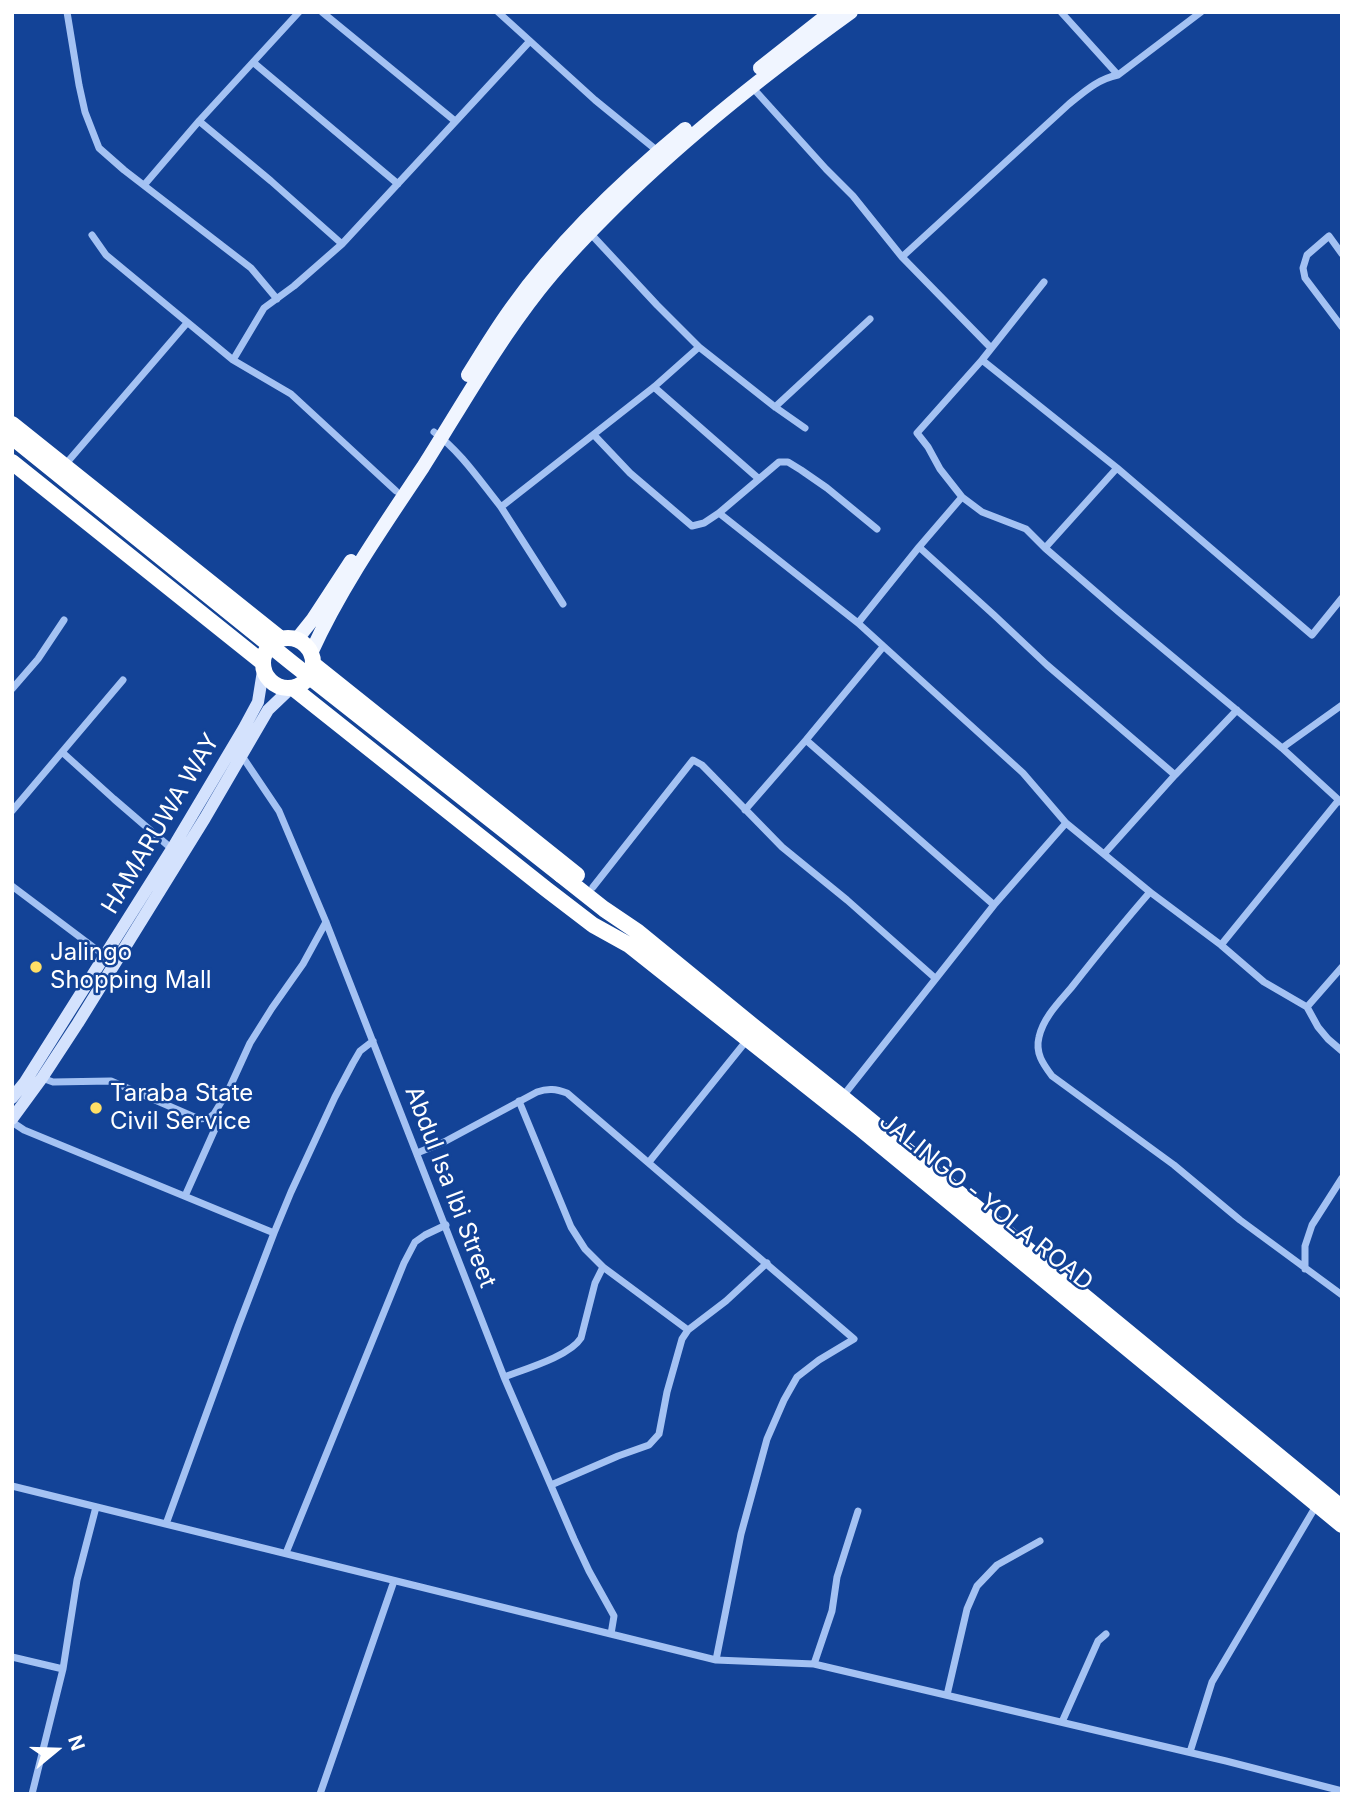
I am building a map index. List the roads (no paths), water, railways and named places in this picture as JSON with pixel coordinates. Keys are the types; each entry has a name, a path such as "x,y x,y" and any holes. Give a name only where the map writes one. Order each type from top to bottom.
{"highway":[{"path":"12,424 289,639 305,645 312,658 593,887 623,914 634,938"},
{"path":"12,437 558,879"},
{"path":"12,450 284,668 842,1097 1342,1508"},
{"path":"12,463 263,667"},
{"path":"289,639 273,642 264,654 263,667 269,681 279,687 292,689 303,684 308,679 312,658"},
{"name":"JALINGO - YOLA ROAD","path":"292,689 593,925 634,938 747,1040 872,1138 1342,1525"}],"main road":[{"path":"289,639 313,619 396,491 541,287 661,155 830,16 851,12"},
{"path":"312,658 351,579 438,435 490,340 528,286 616,190 792,55 830,16"},
{"name":"HAMARUWA WAY","path":"12,1098 172,849 253,711 263,667"},
{"path":"12,1121 42,1078 205,818 268,710 292,689"}],"street":[{"path":"67,12 85,112 99,148 251,268 277,299"},
{"path":"145,184 299,12"},
{"path":"322,12 455,121"},
{"path":"498,12 595,100 661,155"},
{"path":"1061,12 1118,75"},
{"path":"902,257 1069,104 1097,82 1118,75 1200,12"},
{"path":"233,360 264,308 342,244 530,41"},
{"path":"254,63 398,184"},
{"path":"751,87 853,196 902,257 990,348"},
{"path":"199,121 342,244"},
{"path":"590,233 699,347 805,428"},
{"path":"92,235 106,255 233,360 291,394 396,491"},
{"path":"1342,254 1329,236 1307,256 1303,268 1305,278 1342,327"},
{"path":"1044,282 982,360 917,433 962,497 982,512 1026,529 1119,612 1282,748 1340,802 1221,945"},
{"path":"775,407 870,320"},
{"path":"64,466 187,323"},
{"path":"501,507 654,387 699,347"},
{"path":"982,360 1117,468 1312,635 1342,598"},
{"path":"654,387 759,479"},
{"path":"438,435 467,464 501,507 563,604"},
{"path":"594,435 630,473 692,526 704,523 719,513 779,462 788,462 827,488 877,529"},
{"path":"1045,548 1117,468"},
{"path":"858,623 962,497"},
{"path":"719,513 858,623 1023,773 1066,823 1264,982 1307,1007 1318,1027 1342,1051"},
{"path":"919,547 1047,665 1175,775"},
{"path":"12,689 38,659 64,620"},
{"path":"745,810 883,648"},
{"path":"12,811 123,680"},
{"path":"1282,748 1342,705"},
{"path":"1104,854 1237,710"},
{"path":"806,740 993,905"},
{"path":"62,752 172,849"},
{"name":"Abdul Isa Ibi Street","path":"242,757 279,810 326,922 505,1377 589,1572 614,1616 611,1634"},
{"path":"593,887 692,760 702,765 782,847 935,978"},
{"path":"842,1097 993,905 1066,823"},
{"path":"12,886 105,956"},
{"path":"1150,892 1112,935 1047,1018 1039,1035 1041,1062 1052,1076 1342,1295"},
{"path":"42,1078 53,1082 111,1082 199,1119 209,1118 229,1089 250,1043 303,964 326,922"},
{"path":"1307,1007 1342,967"},
{"path":"649,1162 747,1040"},
{"path":"166,1524 274,1233 335,1097 360,1051 373,1041"},
{"path":"417,1153 444,1142 547,1088 567,1093 855,1339 819,1360 797,1377 783,1400 767,1439 741,1534 716,1660"},
{"path":"519,1101 571,1227 584,1249 603,1267 688,1329"},
{"path":"185,1196 215,1129 209,1118"},
{"path":"12,1121 24,1130 274,1233"},
{"path":"1305,1269 1305,1246 1312,1225 1342,1178"},
{"path":"286,1553 404,1263 415,1242 446,1226"},
{"path":"551,1485 649,1445 659,1434 667,1392 682,1339 688,1329 726,1301 767,1263"},
{"path":"505,1377 576,1346 581,1338 595,1283 603,1267"},
{"path":"12,1486 716,1660 814,1664 1190,1752 1342,1791"},
{"path":"1190,1752 1212,1682 1317,1505"},
{"path":"32,1794 63,1669 77,1580 96,1507"},
{"path":"814,1664 832,1611 837,1577 858,1511"},
{"path":"947,1695 967,1609 976,1586 997,1565 1040,1541"},
{"path":"320,1794 394,1581"},
{"path":"1062,1722 1098,1641 1106,1634"},
{"path":"12,1657 63,1669"}],"place":[{"name":"Jalingo Shopping Mall","path":"36,967"},
{"name":"Taraba State Civil Service","path":"96,1108"}]}
